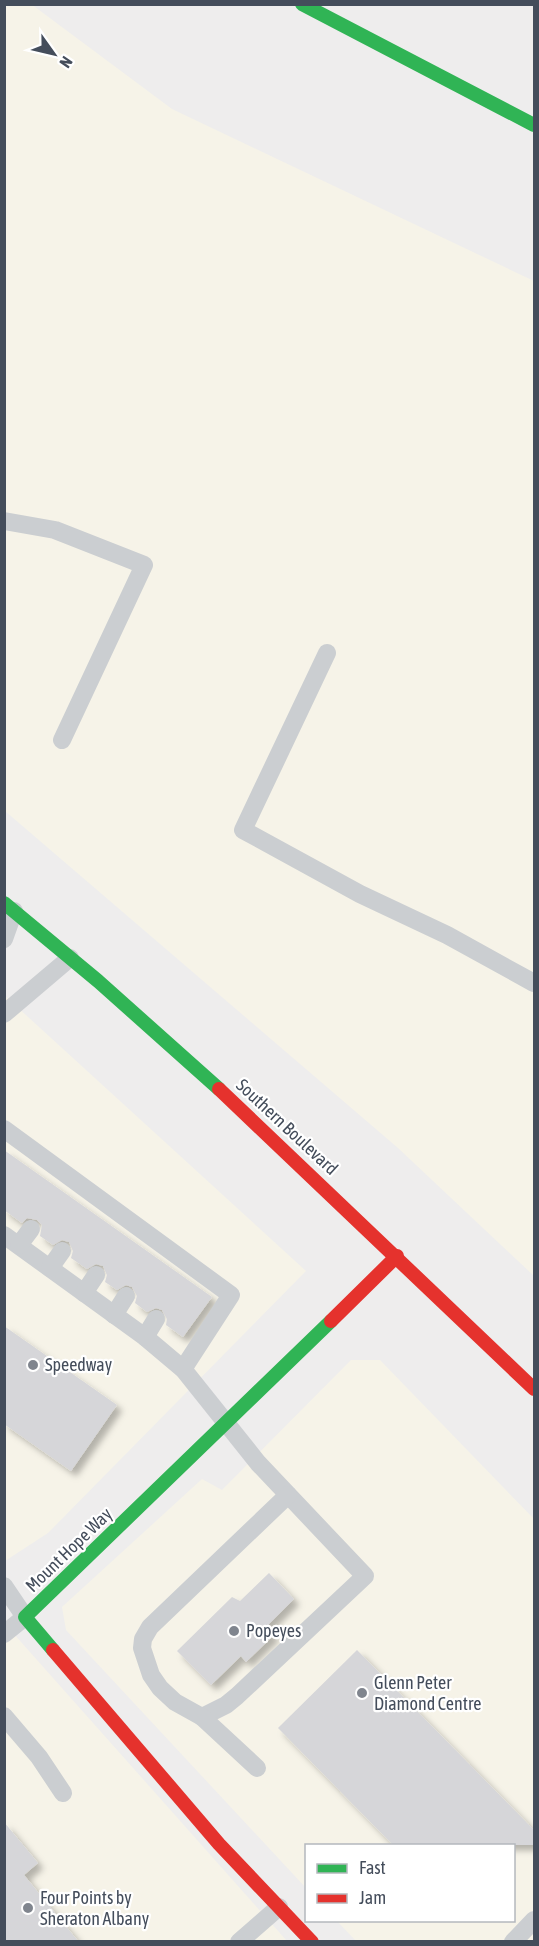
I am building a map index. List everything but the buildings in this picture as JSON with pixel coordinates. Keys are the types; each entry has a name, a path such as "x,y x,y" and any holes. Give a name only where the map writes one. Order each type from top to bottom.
{"main road":[{"path":"302,4 534,125"},
{"name":"Southern Boulevard","path":"9,907 244,1112 534,1389"},
{"name":"Mount Hope Way","path":"312,1941 196,1818 25,1617 397,1256"}],"lane":[{"path":"4,521 64,533 144,565 62,740"},
{"path":"327,653 243,830 349,888 447,936 534,983"},
{"path":"4,939 9,907"},
{"path":"4,1014 70,958"},
{"path":"5,1130 31,1159 189,1273 231,1295 183,1369"},
{"path":"31,1229 12,1240 145,1337 183,1369 226,1424 288,1495 365,1576 226,1706 202,1717"},
{"path":"50,1268 62,1251"},
{"path":"84,1293 96,1275"},
{"path":"114,1315 126,1296"},
{"path":"145,1337 156,1318"},
{"path":"257,1768 202,1717 175,1702 160,1688 145,1660 142,1639 150,1628 288,1495"},
{"path":"4,1586 25,1617 4,1634"},
{"path":"4,1716 39,1757 63,1793"},
{"path":"239,1941 279,1907"},
{"path":"513,1941 534,1920"}],"shaded area":[{"path":"31,4 172,109 534,281 534,1276 398,1148 5,811 4,5"},
{"path":"4,995 306,1271 48,1533 5,1561"},
{"path":"351,1360 380,1360 534,1519 534,1941 356,1941 338,1922 515,1922 515,1844 305,1844 305,1887 66,1630 62,1607 202,1479 222,1490"},
{"path":"5,1624 287,1941 5,1941"}],"traffic: fast":[{"path":"302,4 534,125"},
{"path":"4,903 98,981 219,1089"},
{"path":"53,1650 25,1617 331,1321"}],"traffic: jam":[{"path":"219,1089 534,1389"},
{"path":"331,1321 397,1256"},
{"path":"53,1650 219,1844 312,1942"}],"place":[{"name":"Speedway","path":"33,1365"},
{"name":"Popeyes","path":"234,1631"},
{"name":"Glenn Peter Diamond Centre","path":"362,1693"},
{"name":"Four Points by Sheraton Albany","path":"28,1908"}]}
